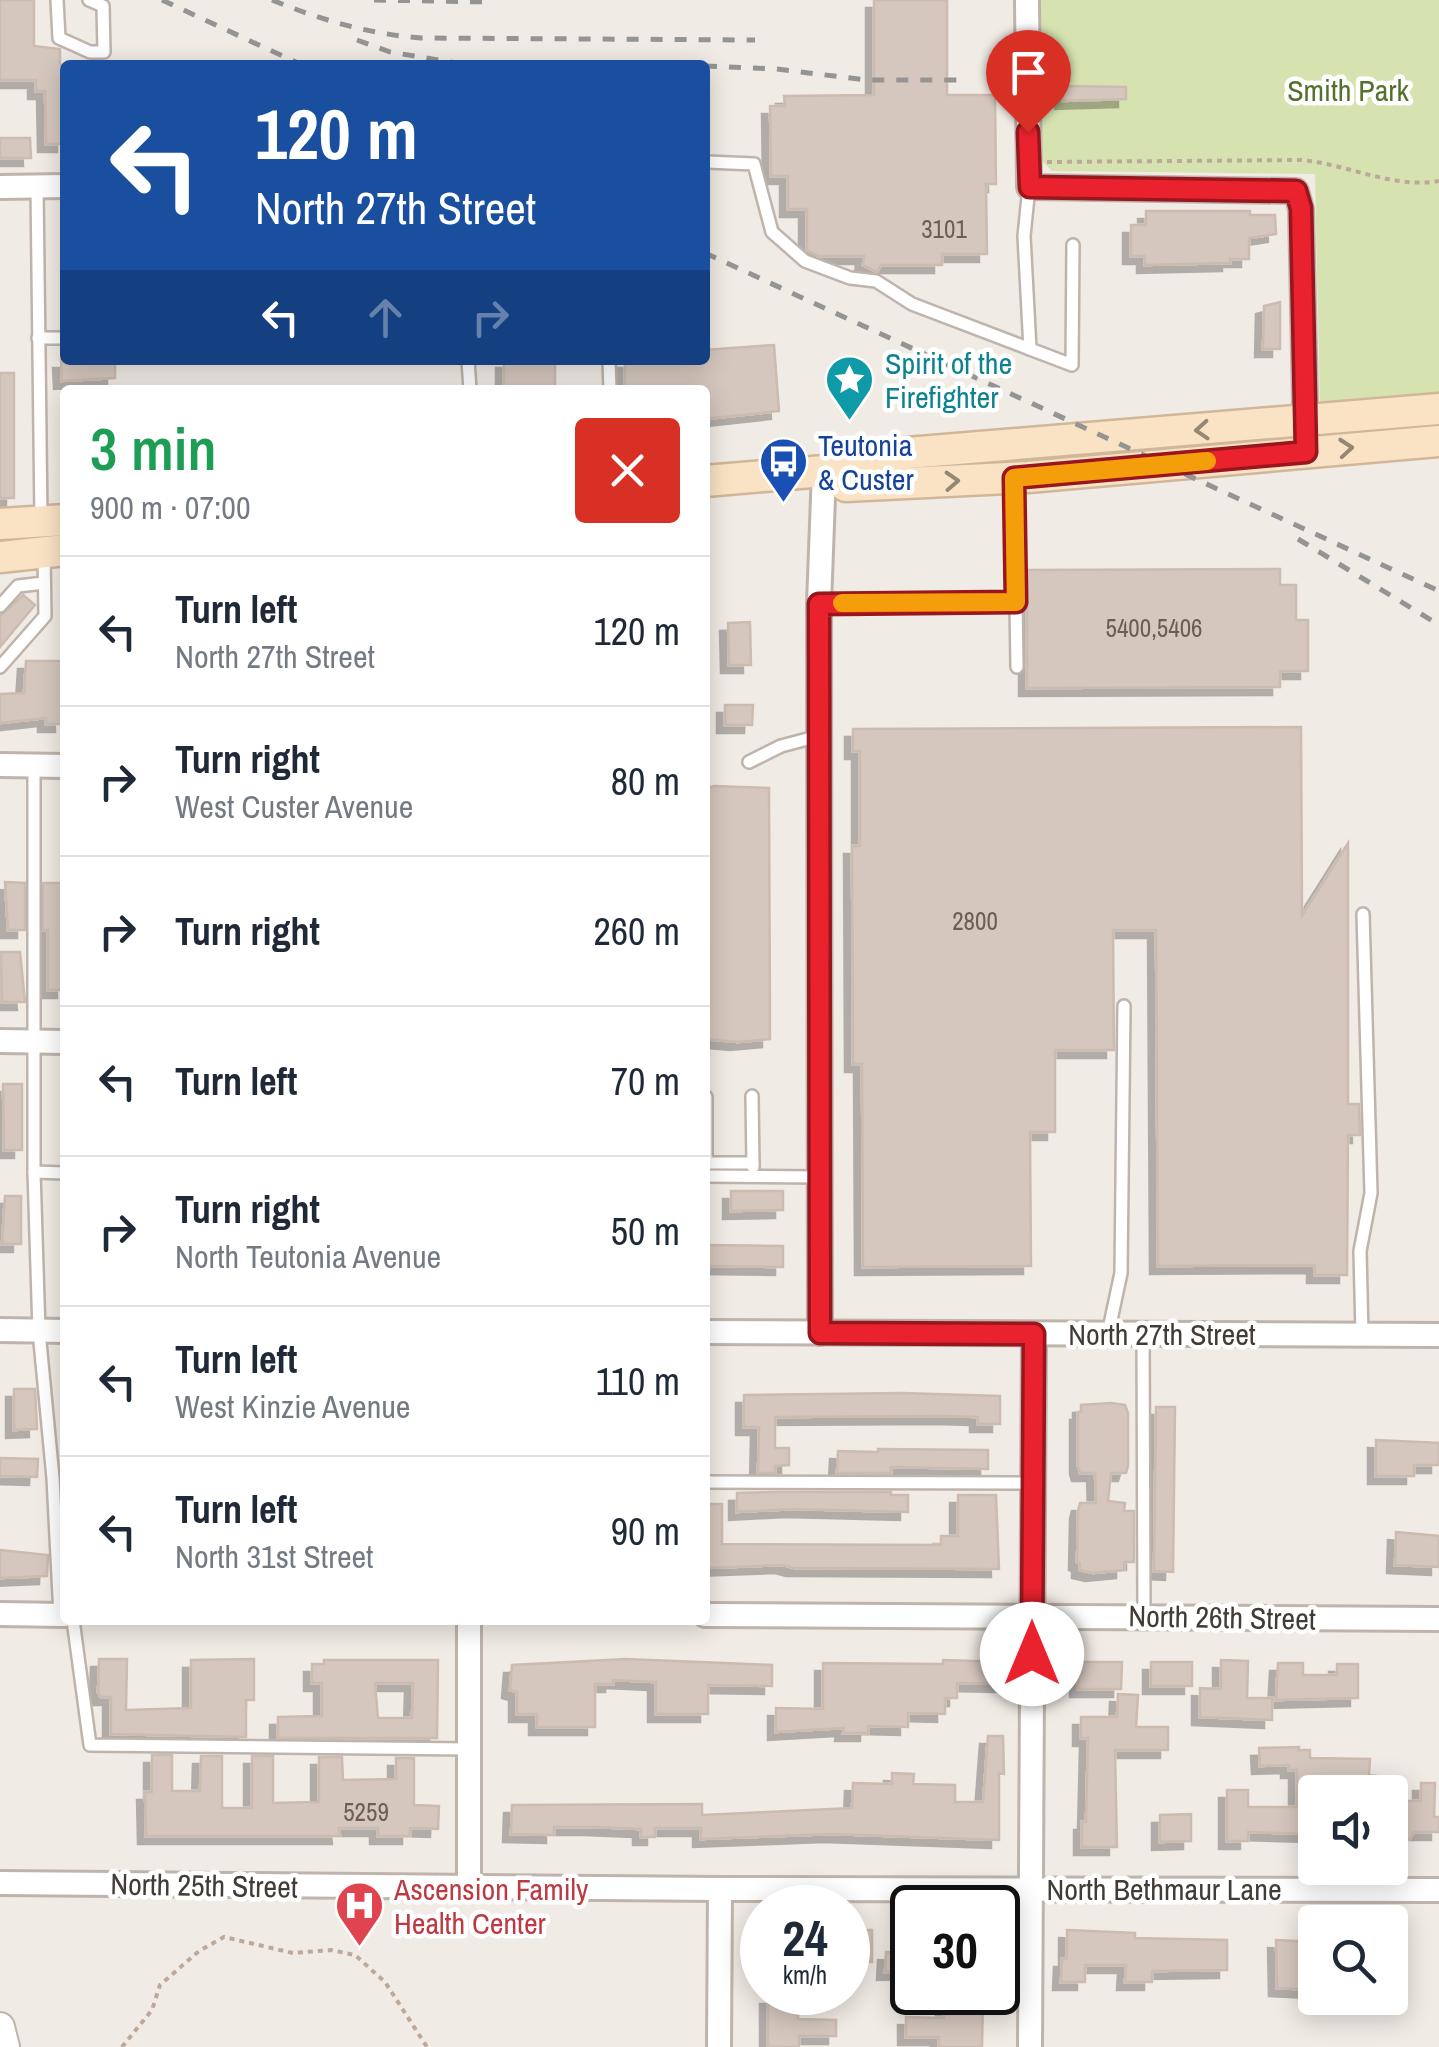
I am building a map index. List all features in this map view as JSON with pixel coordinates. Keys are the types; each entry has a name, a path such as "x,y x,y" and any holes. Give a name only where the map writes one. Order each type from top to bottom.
{"main road":[{"path":"824,471 846,486 1021,477 1305,437 1439,410"},
{"path":"710,480 824,471 847,458 1026,444 1305,437 1439,440"},
{"path":"0,524 53,521"},
{"path":"0,557 51,562"}],"street":[{"path":"1027,0 1029,176 1296,191 1301,208 1305,437"},
{"path":"0,186 60,186"},
{"path":"820,1333 819,604 824,471"},
{"path":"0,765 60,766"},
{"path":"0,1041 60,1042"},
{"path":"0,1330 60,1331"},
{"name":"North 27th Street","path":"710,1332 1439,1334"},
{"path":"1030,2047 1034,1334"},
{"path":"0,1614 60,1617"},
{"name":"North 26th Street","path":"710,1615 1439,1619"},
{"path":"468,1888 469,1625"},
{"name":"North 25th Street","path":"0,1883 468,1888"},
{"name":"North Bethmaur Lane","path":"468,1888 1439,1890"},
{"path":"719,2047 720,1889"},
{"path":"0,2027 5,2047"}],"lane":[{"path":"57,0 60,38 90,52 104,52 103,6 89,0"},
{"path":"710,162 754,164 772,232 806,261 850,278 876,281 912,304 1072,365 1073,245"},
{"path":"1029,176 1024,236 1030,349"},
{"path":"0,667 45,616 51,562 53,521 38,338 38,186"},
{"path":"38,338 60,338"},
{"path":"1017,667 1021,477 1026,444"},
{"path":"0,606 18,586 51,562"},
{"path":"819,604 1016,602"},
{"path":"749,762 781,746 819,736"},
{"path":"34,766 32,1042 39,1331 59,1478"},
{"path":"1362,914 1371,1193 1360,1251 1362,1334"},
{"path":"1108,1334 1121,1273 1124,1006"},
{"path":"752,1096 754,1177"},
{"path":"710,1163 753,1162"},
{"path":"34,1172 60,1172"},
{"path":"710,1176 820,1177"},
{"path":"1144,1334 1144,1616"},
{"path":"710,1482 1033,1484"},
{"path":"68,1625 90,1745 468,1750"}],"path":[{"path":"1029,176 1102,160 1301,160 1325,162 1400,182 1439,182"},
{"path":"122,2047 152,2010 160,1985 199,1951 224,1937 292,1952 331,1950 355,1954 385,1982 428,2047"}],"green space":[{"name":"Smith Park","path":"1039,0 1439,0 1439,394 1320,405 1315,174 1052,171 1040,159"}],"building":[{"path":"0,0 34,0 34,46 60,49 60,144 46,144 45,91 36,91 36,80 0,80"},
{"path":"874,0 947,0 947,95 995,95 996,184 986,184 987,254 942,254 942,265 881,265 877,272 863,265 864,256 819,256 807,250 807,209 788,209 788,176 771,176 770,106 785,106 784,96 874,95"},
{"path":"1063,86 1126,87 1126,99 1063,101"},
{"path":"0,138 30,138 31,158 0,158"},
{"path":"1146,211 1250,211 1250,215 1275,215 1276,234 1249,238 1249,259 1145,265 1145,256 1131,256 1131,225 1146,225"},
{"path":"1280,302 1280,349 1263,349 1264,306"},
{"path":"774,345 779,411 710,418 710,385 625,385 625,365 710,365 710,350"},
{"path":"61,365 115,365 115,378 62,381"},
{"path":"504,365 555,365 555,385 504,385"},
{"path":"0,373 14,373 14,498 0,498"},
{"path":"1280,569 1280,585 1296,585 1296,620 1308,620 1308,671 1280,671 1280,687 1027,688 1027,570"},
{"path":"23,595 35,605 0,647 0,616"},
{"path":"750,622 751,665 729,665 728,623"},
{"path":"26,661 60,661 60,724 46,724 46,718 0,723 0,694 24,693"},
{"path":"725,705 753,705 752,725 725,725"},
{"path":"1301,727 1302,916 1348,843 1348,1104 1359,1104 1360,1135 1348,1135 1347,1275 1315,1275 1315,1265 1158,1266 1156,930 1113,930 1114,1050 1055,1050 1055,1132 1030,1132 1031,1266 863,1267 862,1064 853,1064 852,846 860,846 860,751 853,751 853,729"},
{"path":"710,787 769,788 770,1039 710,1039"},
{"path":"5,882 25,883 25,930 8,930"},
{"path":"43,883 60,883 60,990 48,990 48,930 43,930"},
{"path":"1,952 20,952 25,1002 2,1002"},
{"path":"3,1084 22,1084 22,1150 4,1150"},
{"path":"731,1191 783,1191 783,1210 731,1211"},
{"path":"5,1196 21,1196 21,1244 2,1244"},
{"path":"710,1245 783,1246 783,1267 710,1266"},
{"path":"14,1389 35,1389 37,1429 14,1430"},
{"path":"744,1395 1000,1396 1000,1424 978,1424 978,1417 775,1417 775,1448 789,1448 789,1465 775,1466 775,1473 758,1473 759,1427 744,1427"},
{"path":"1081,1405 1125,1405 1128,1413 1128,1466 1126,1473 1111,1473 1108,1501 1125,1503 1124,1511 1134,1511 1134,1562 1124,1562 1124,1570 1093,1573 1080,1570 1077,1562 1080,1503 1096,1503 1095,1473 1080,1473 1078,1466 1078,1412"},
{"path":"1156,1407 1175,1407 1173,1572 1154,1571"},
{"path":"1376,1440 1439,1443 1439,1465 1414,1465 1414,1476 1376,1476"},
{"path":"988,1450 988,1469 891,1467 891,1473 837,1473 838,1451"},
{"path":"0,1458 38,1459 37,1477 0,1476"},
{"path":"891,1492 908,1495 908,1512 737,1512 737,1493"},
{"path":"958,1495 996,1495 999,1569 783,1565 710,1568 710,1504 722,1504 722,1544 941,1545 941,1536 958,1536"},
{"path":"1396,1532 1439,1536 1439,1567 1395,1565"},
{"path":"0,1550 48,1555 47,1576 0,1578"},
{"path":"99,1659 127,1659 126,1710 191,1708 191,1660 254,1659 254,1700 246,1700 246,1737 111,1734 111,1697 98,1693"},
{"path":"626,1659 772,1665 772,1686 708,1685 708,1714 656,1714 656,1682 613,1680 613,1684 595,1684 595,1727 537,1727 537,1714 517,1714 517,1692 510,1690 512,1665"},
{"path":"324,1660 438,1660 437,1738 278,1738 278,1717 322,1716 322,1683 312,1683 312,1664 324,1664","holes":["375,1683 413,1683 412,1718 378,1718"]},
{"path":"943,1660 1005,1662 1004,1684 957,1683 957,1698 945,1698 945,1714 908,1713 908,1727 868,1726 868,1733 843,1733 844,1728 776,1732 776,1708 823,1709 823,1663 943,1664"},
{"path":"1221,1660 1248,1661 1247,1698 1272,1698 1272,1720 1200,1717 1200,1688 1221,1689"},
{"path":"1078,1662 1122,1662 1121,1689 1078,1689"},
{"path":"1151,1662 1192,1662 1192,1686 1151,1686"},
{"path":"1278,1663 1303,1663 1303,1675 1337,1675 1337,1664 1358,1664 1358,1698 1276,1700"},
{"path":"1118,1694 1138,1695 1136,1727 1168,1727 1168,1750 1115,1750 1117,1847 1082,1847 1088,1738 1081,1738 1081,1717 1117,1717"},
{"path":"988,1736 1003,1736 999,1840 832,1834 701,1839 701,1828 655,1828 655,1837 641,1837 641,1829 592,1827 554,1827 554,1835 511,1834 512,1805 702,1804 702,1815 852,1808 853,1783 892,1784 892,1773 914,1774 913,1784 955,1785 955,1802 983,1802"},
{"path":"1299,1747 1298,1750 1310,1750 1310,1758 1370,1759 1369,1775 1298,1775 1298,1833 1248,1832 1248,1841 1227,1841 1227,1790 1248,1790 1248,1807 1297,1807 1297,1770 1289,1770 1289,1765 1260,1766 1259,1748"},
{"path":"152,1755 172,1755 172,1791 200,1791 201,1756 222,1756 222,1808 252,1808 252,1756 273,1756 273,1803 319,1802 319,1757 342,1757 343,1780 396,1779 396,1758 414,1758 414,1805 439,1806 438,1829 410,1828 410,1836 378,1836 378,1828 339,1828 340,1836 146,1836 145,1792 152,1792"},
{"path":"1421,1783 1435,1783 1434,1817 1439,1817 1439,1832 1414,1832 1408,1839 1408,1801 1421,1801"},
{"path":"1191,1814 1191,1841 1160,1842 1160,1815"},
{"path":"870,1930 872,1930 870,1962"},
{"path":"1067,1930 1135,1933 1135,1938 1227,1940 1227,1970 1152,1971 1152,1982 1125,1982 1126,1965 1085,1965 1085,1982 1061,1982 1062,1959 1067,1959"},
{"path":"1276,1940 1298,1941 1298,1989 1277,1988"},
{"path":"886,1952 890,1952 890,1972 885,1972"},
{"path":"768,2015 836,2020 836,2036 799,2036 799,2047 768,2047"},
{"path":"983,2015 982,2047 939,2047 939,2037 906,2037 906,2017"}],"railway":[{"path":"162,0 291,60"},
{"path":"272,0 345,25 421,38 755,40"},
{"path":"374,0 492,2"},
{"path":"357,40 390,52 439,60"},
{"path":"710,66 777,69 866,80 961,80"},
{"path":"710,255 1439,591"},
{"path":"1298,539 1439,625"}],"slow traffic":[{"path":"842,603 1016,602 1014,478 1207,461"}],"place":[{"name":"Spirit of the Firefighter","path":"850,422"},
{"name":"Teutonia & Custer","path":"783,504"},
{"name":"Ascension Family Health Center","path":"359,1948"}],"route":[{"path":"1028,132 1030,187 1296,191 1301,208 1306,452 1014,478 1016,602 819,604 820,1333 1034,1334 1032,1654"}]}
